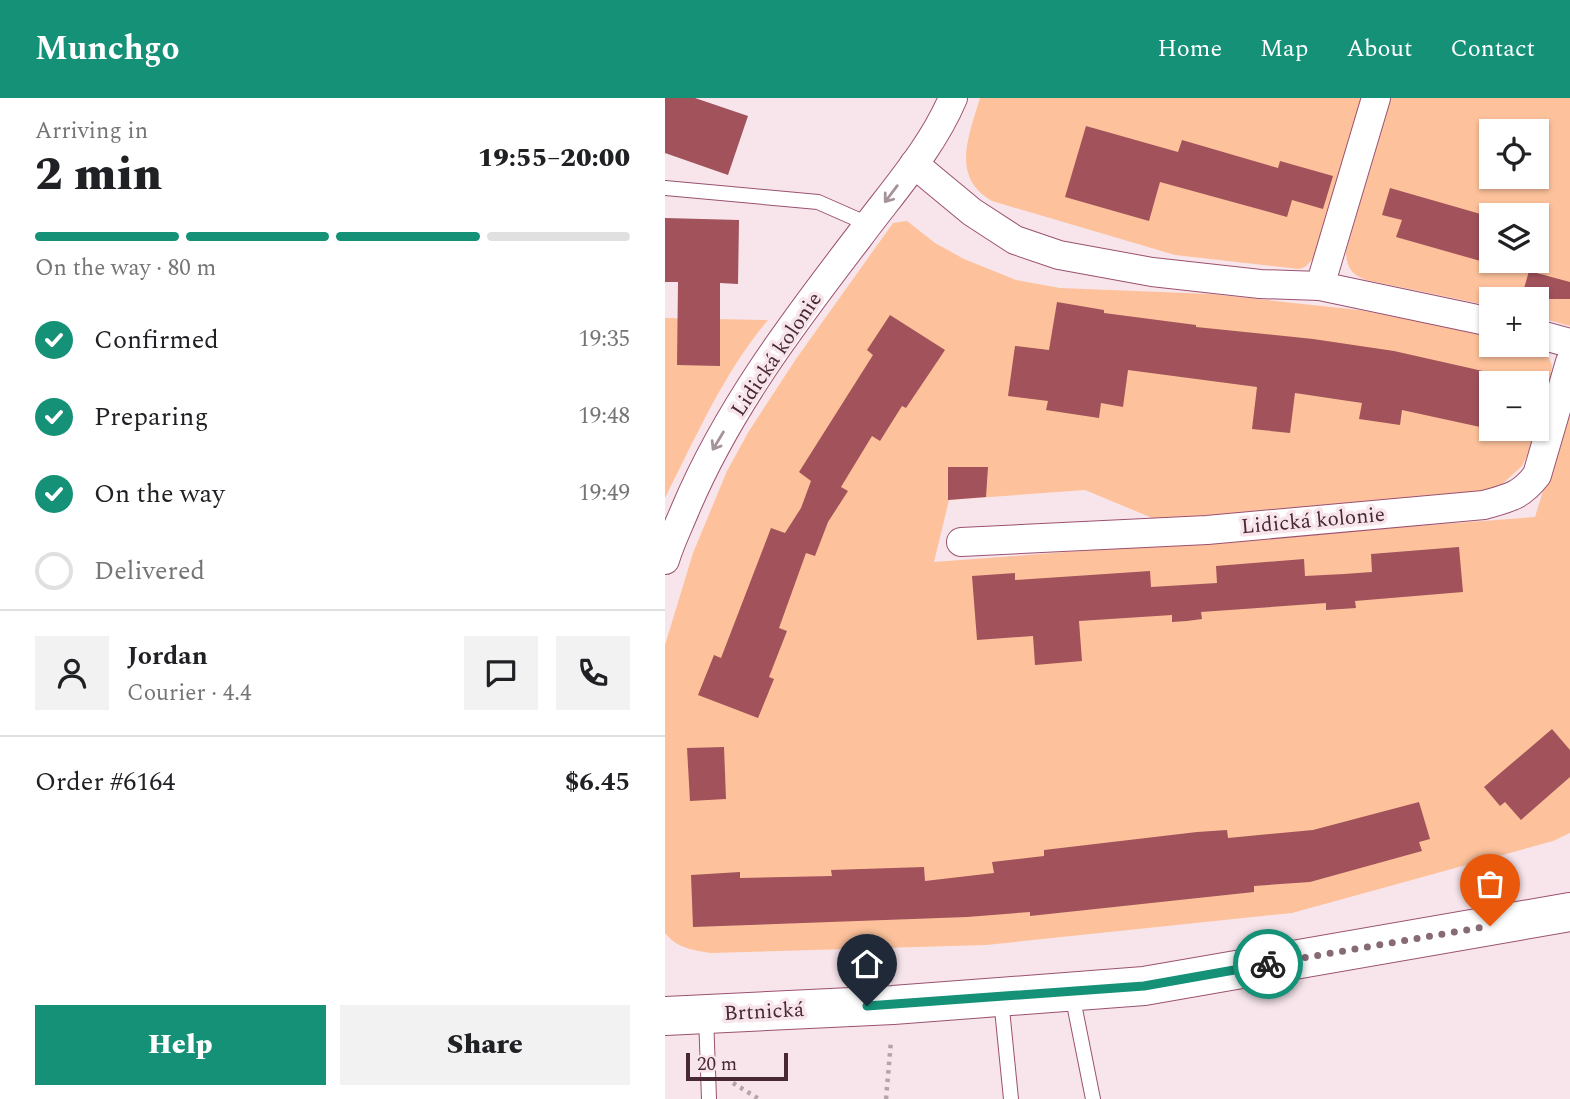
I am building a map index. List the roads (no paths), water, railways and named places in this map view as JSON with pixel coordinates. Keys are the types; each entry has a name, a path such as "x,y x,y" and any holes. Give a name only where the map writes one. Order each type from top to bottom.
{"main road":[{"name":"Brtnická","path":"665,1016 1144,986 1570,912"}],"street":[{"name":"Lidická kolonie","path":"665,560 703,466 755,378 914,164 943,122 953,98"},
{"path":"1320,286 1376,98"},
{"path":"914,164 972,212 1015,240 1059,255 1152,272 1260,284 1320,286 1479,319"},
{"path":"1549,337 1570,342"},
{"name":"Lidická kolonie","path":"961,542 1207,530 1484,505 1511,498 1526,489 1537,475 1570,362"}],"lane":[{"path":"665,188 818,202 868,224"},
{"path":"1071,991 1093,1099"},
{"path":"1000,996 1011,1099"},
{"path":"705,1014 709,1099"}]}
